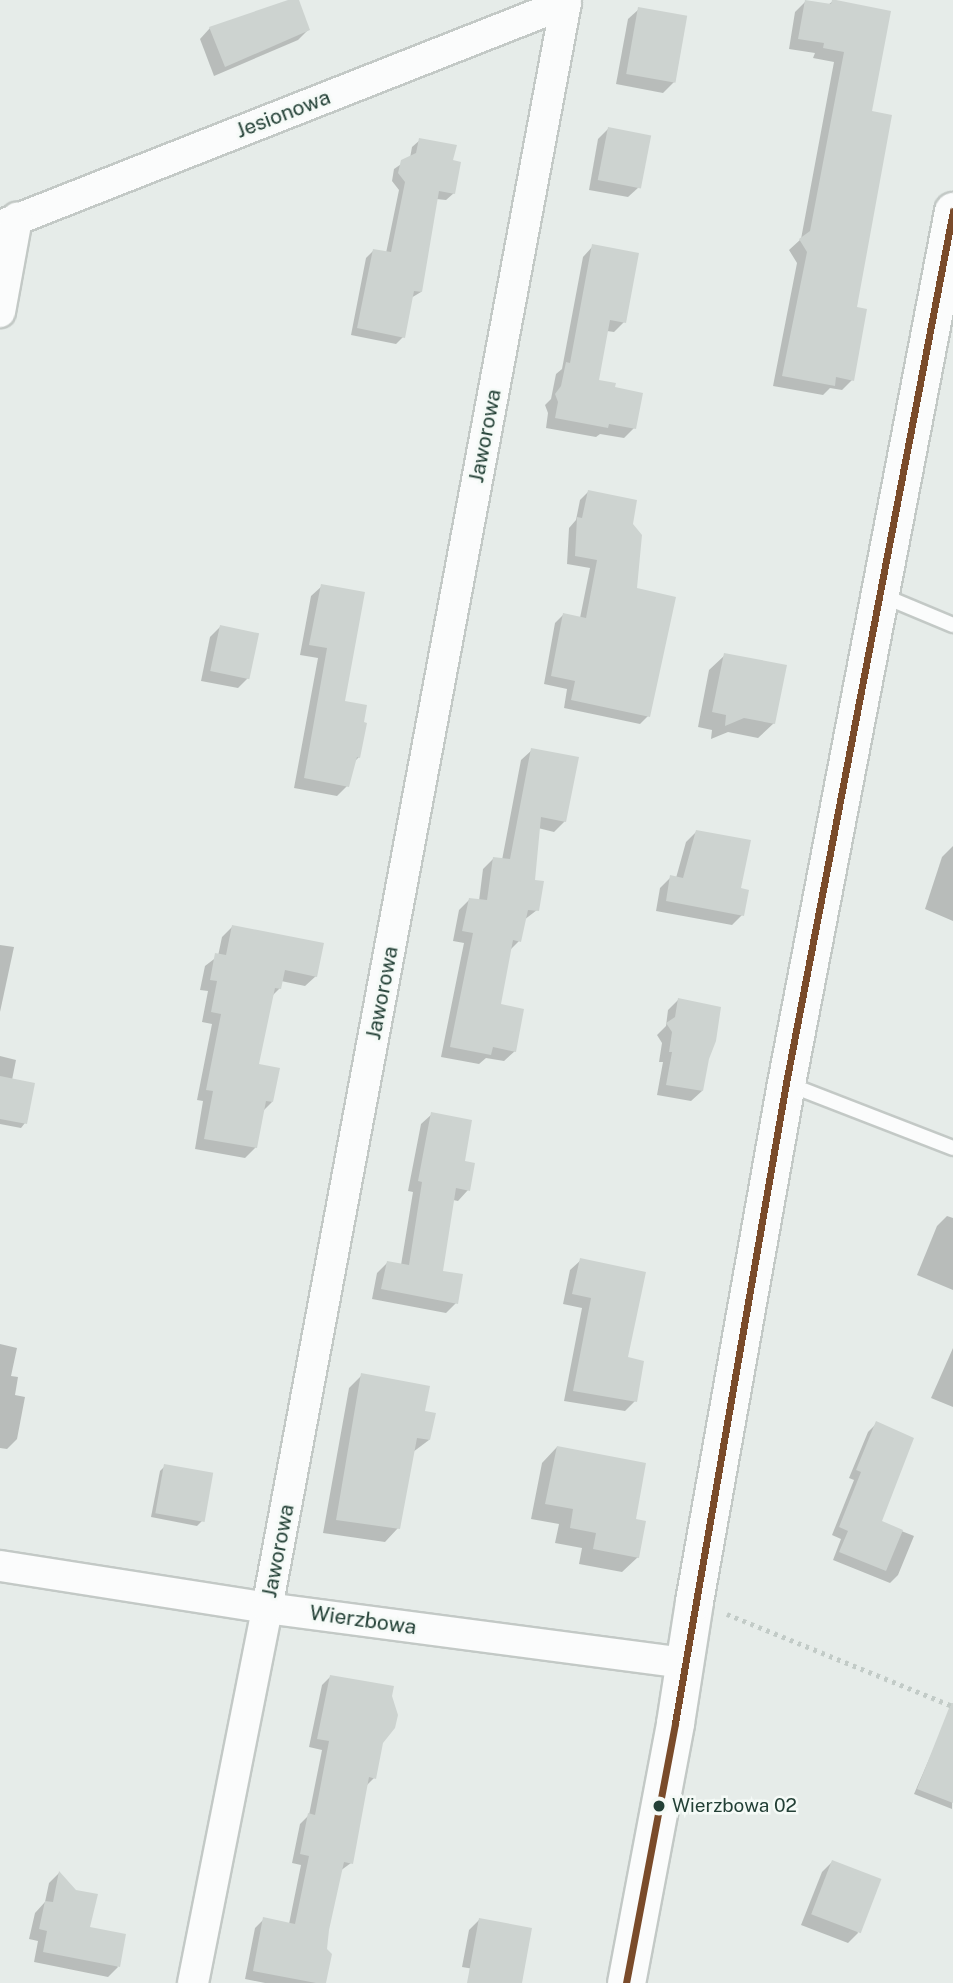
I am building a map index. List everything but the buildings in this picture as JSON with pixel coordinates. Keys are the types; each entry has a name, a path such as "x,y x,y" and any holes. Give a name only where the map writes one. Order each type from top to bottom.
{"street":[{"name":"Jesionowa","path":"8,222 566,3"},
{"name":"Jaworowa","path":"193,1983 267,1608 566,3"},
{"path":"626,1983 685,1664 786,1083 953,211"},
{"path":"0,312 8,222"},
{"name":"Wierzbowa","path":"0,1566 267,1608 685,1664"}],"lane":[{"path":"880,595 953,625"},
{"path":"786,1083 953,1148"}],"path":[{"path":"694,1601 953,1706"}],"transit line":[{"path":"626,1983 675,1723 786,1083 953,211"}],"place":[{"name":"Wierzbowa 02","path":"659,1806"}]}
